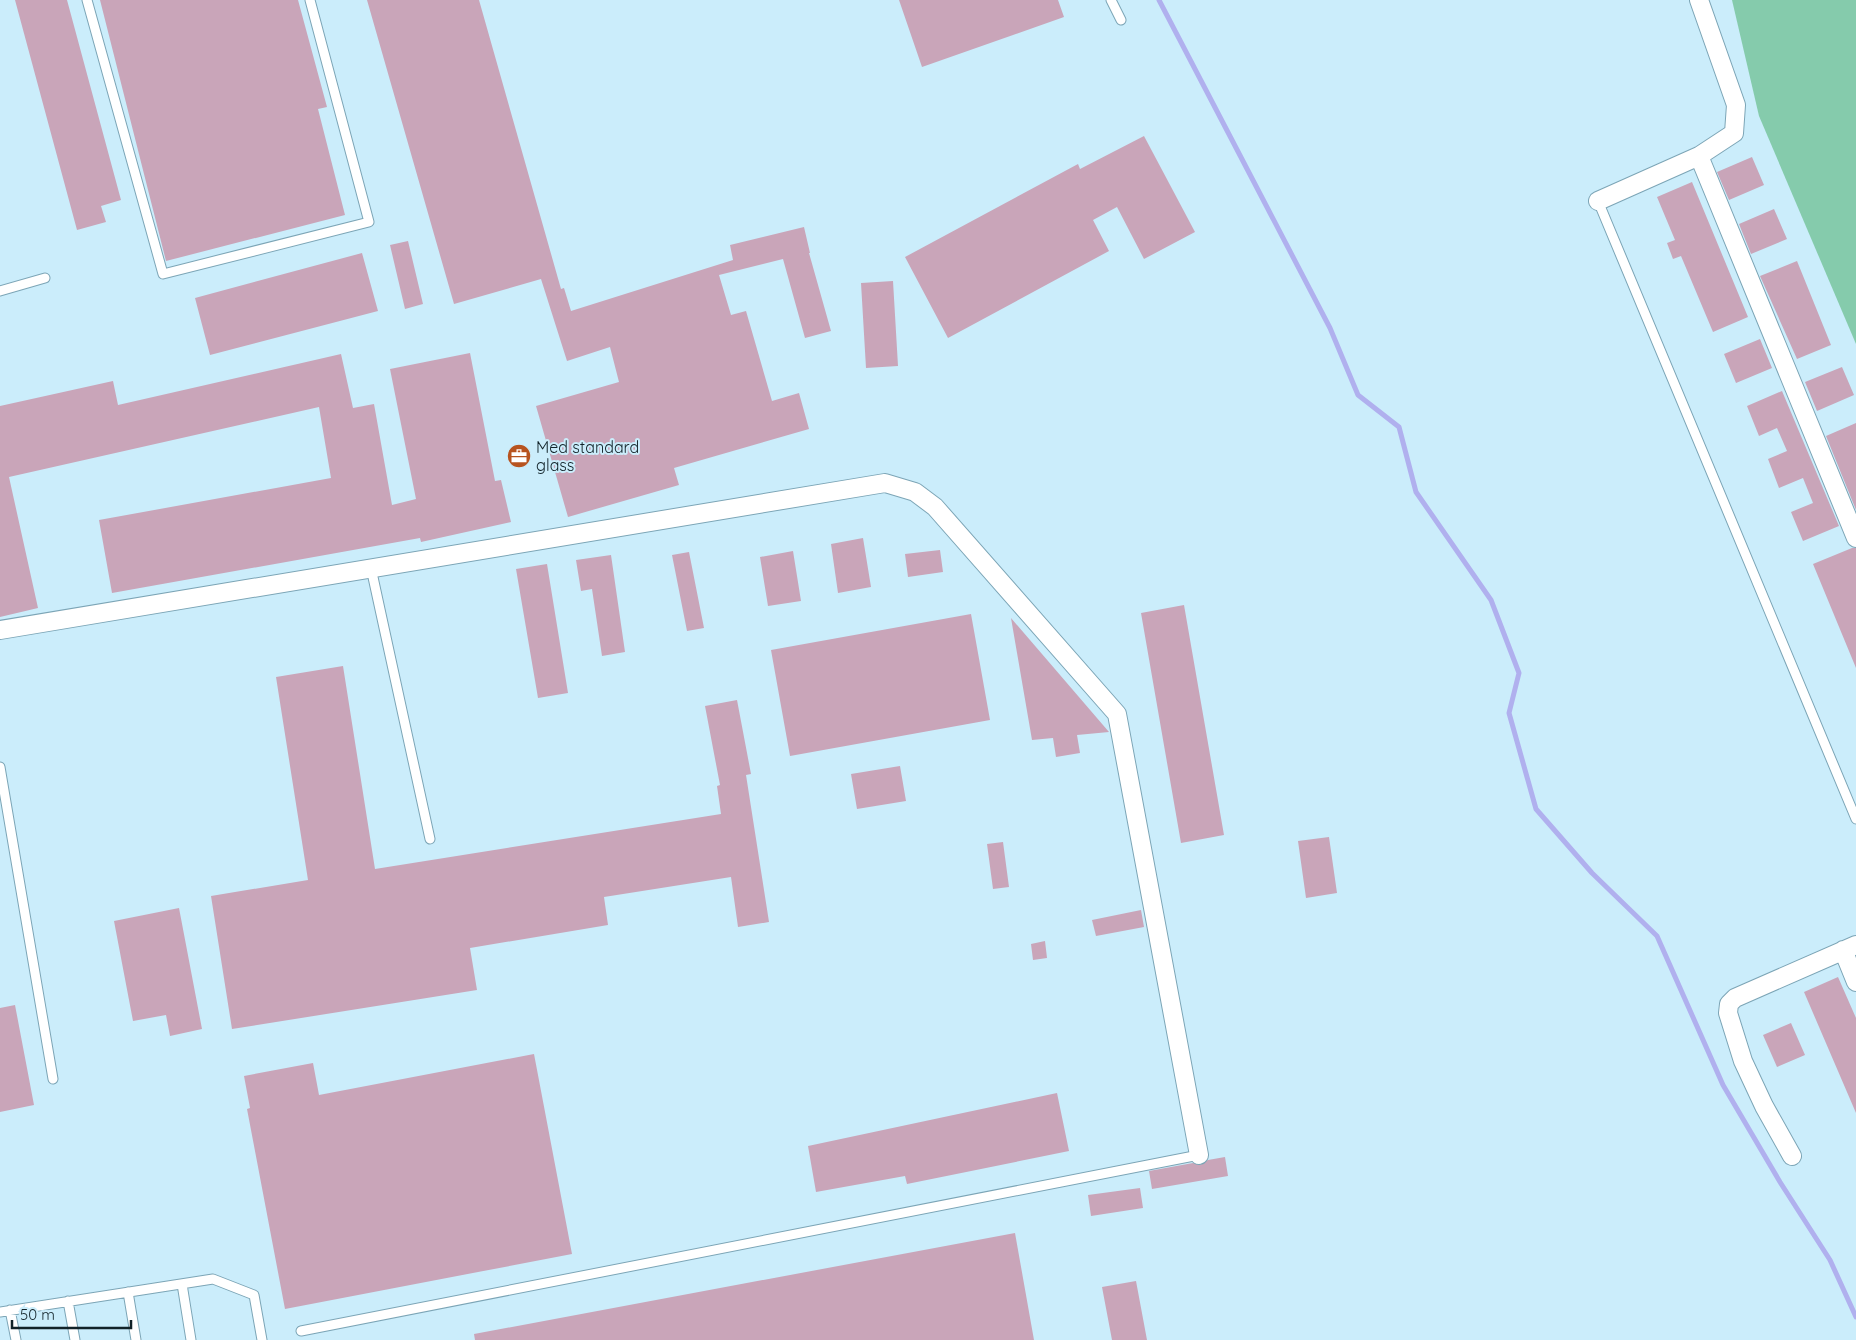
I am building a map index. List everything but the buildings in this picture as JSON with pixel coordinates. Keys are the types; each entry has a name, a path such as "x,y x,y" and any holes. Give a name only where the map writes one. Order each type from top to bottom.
{"street":[{"path":"1598,201 1699,156 1734,133 1736,105 1699,0"},
{"path":"1699,156 1856,538"},
{"path":"0,630 885,483 915,492 935,507 1116,714 1199,1155"},
{"path":"1792,1156 1764,1106 1743,1061 1728,1012 1729,1004 1734,998 1849,948 1856,982"}],"lane":[{"path":"87,0 163,274 368,222 310,0"},
{"path":"1110,0 1121,20"},
{"path":"1598,201 1856,819"},
{"path":"0,291 45,278"},
{"path":"371,568 430,839"},
{"path":"0,767 53,1079"},
{"path":"301,1331 1199,1155"},
{"path":"0,1312 213,1279 254,1295 262,1340"},
{"path":"182,1284 191,1340"},
{"path":"128,1292 136,1340"},
{"path":"68,1301 75,1340"},
{"path":"10,1310 16,1340"}],"green space":[{"path":"1732,0 1856,0 1856,344 1759,116"}],"waterway":[{"path":"1159,0 1330,328 1358,395 1399,427 1416,492 1491,600 1519,673 1509,713 1536,809 1592,873 1657,936 1723,1085 1780,1182 1830,1260 1856,1317"}],"place":[{"name":"Med standard glass","path":"519,456"}]}
